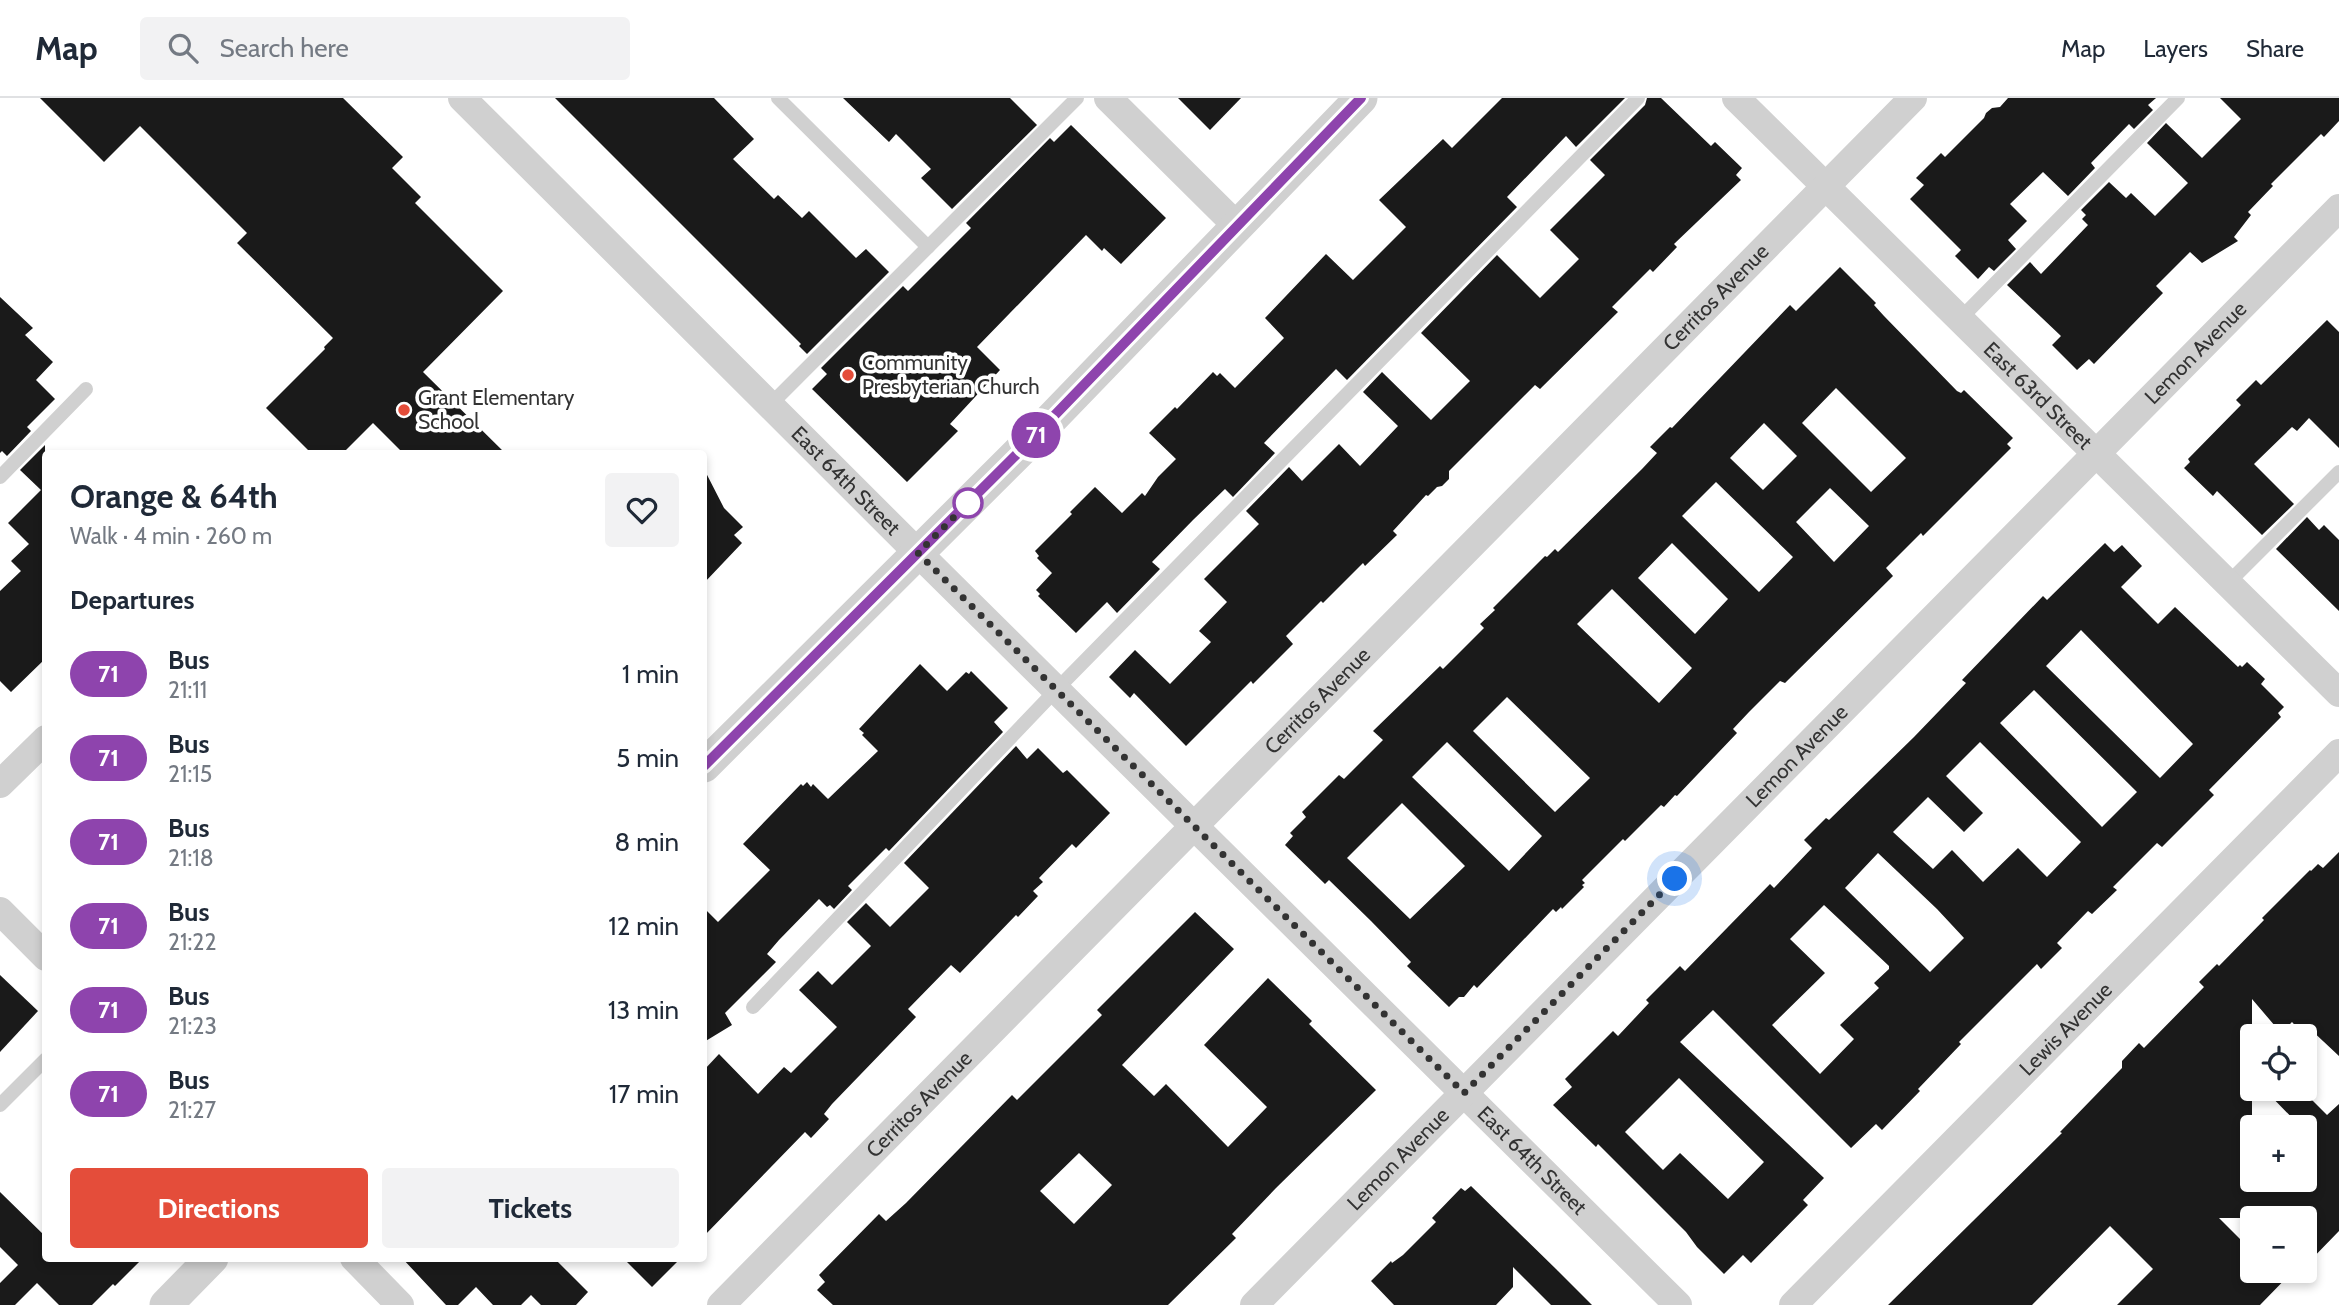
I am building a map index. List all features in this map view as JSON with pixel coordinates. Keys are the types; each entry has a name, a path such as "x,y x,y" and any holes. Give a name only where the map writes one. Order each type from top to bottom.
{"street":[{"name":"East 64th Street","path":"462,98 1678,1305"},
{"path":"1108,98 1237,226"},
{"path":"707,763 1032,438 1361,98"},
{"name":"East 63rd Street","path":"1736,98 2339,693"},
{"name":"Cerritos Avenue","path":"721,1305 1913,98"},
{"name":"Lemon Avenue","path":"1254,1305 2339,208"},
{"path":"0,784 42,743"},
{"name":"Lewis Avenue","path":"1793,1305 2339,753"},
{"path":"0,911 42,953"},
{"path":"166,1305 208,1262"},
{"path":"358,1262 400,1305"}],"lane":[{"path":"778,98 928,247"},
{"path":"770,405 1077,98"},
{"path":"753,1007 1056,689 1638,98"},
{"path":"1960,319 2178,98"},
{"path":"0,477 86,389"},
{"path":"2228,583 2339,472"},
{"path":"0,1105 42,1063"}],"building":[{"path":"40,98 343,98 403,157 392,168 421,197 415,203 503,291 423,372 502,450 400,450 373,423 346,450 308,450 266,408 333,338 237,243 247,233 140,126 104,162"},
{"path":"555,98 714,98 754,139 733,159 774,199 778,195 802,218 809,211 856,258 866,249 889,272 807,354 799,346 801,344"},
{"path":"843,98 1010,98 1037,125 952,209 921,178 931,169 896,134 889,142"},
{"path":"1178,98 1241,98 1210,130"},
{"path":"1502,98 1625,98 1576,147 1566,136 1507,197 1517,207 1347,380 1336,369 1264,443 1275,453 1233,497 1225,489 1193,520 1152,562 1160,569 1117,613 1107,602 1076,633 1038,596 1040,594 1036,590 1052,573 1037,558 1039,556 1035,551 1095,487 1122,513 1142,493 1145,496 1158,477 1176,459 1149,433 1213,372 1217,376 1220,373 1235,388 1284,338 1265,318 1326,254 1353,280 1406,227 1379,200 1443,139 1452,148"},
{"path":"1647,98 1661,98 1711,146 1715,142 1742,168 1736,175 1741,180 1674,244 1677,247 1653,272 1650,269 1612,307 1618,312 1540,389 1535,385 1449,471 1449,479 1426,495 1393,531 1397,535 1365,566 1363,563 1323,603 1321,601 1286,636 1293,644 1253,684 1251,681 1186,746 1134,693 1130,698 1109,677 1135,650 1170,684 1211,642 1199,631 1227,602 1204,579 1259,524 1246,511 1289,467 1302,481 1339,444 1360,466 1398,426 1363,392 1382,372 1431,420 1470,381 1421,333 1497,255 1540,298 1579,259 1550,230 1605,175 1590,160 1645,105"},
{"path":"2008,98 2156,98 2148,105 2153,110 2134,129 2129,124 2091,163 2095,168 2068,196 2043,172 2010,204 2027,221 2008,240 2016,249 1994,271 1989,267 1978,279 1955,256 1961,250 1910,199 1924,185 1916,178 1941,153 1945,157 1986,113 1992,108 2000,107"},
{"path":"2220,98 2339,98 2339,121 2324,137 2321,134 2271,184 2273,186 2248,212 2251,215 2234,237 2238,241 2202,263 2190,252 2156,286 2163,293 2094,364 2089,359 2077,370 2052,345 2061,336 2007,285 2030,262 2041,274 2088,225 2082,219 2086,215 2081,210 2109,182 2126,198 2131,193 2155,216 2188,183 2147,143 2166,123 2202,158 2241,119"},
{"path":"1071,125 1166,218 1121,264 1104,248 1102,251 1086,235 977,347 1000,370 950,424 958,431 907,482 812,389 827,374 821,368 903,286 908,291 971,228 966,223 1050,138 1054,142"},
{"path":"1840,267 1957,391 1961,393 1964,390 2013,438 2007,444 2011,448 1923,536 1921,533 1886,568 1893,576 1785,683 1780,681 1749,712 1733,729 1737,733 1677,796 1664,807 1661,805 1625,841 1623,839 1582,880 1584,887 1562,909 1561,907 1556,912 1553,909 1477,988 1474,985 1464,997 1459,997 1449,1007 1407,966 1411,962 1371,921 1329,880 1325,884 1285,845 1293,836 1290,833 1306,817 1302,812 1339,775 1344,779 1383,740 1373,731 1440,666 1443,669 1484,628 1480,624 1495,610 1493,608 1545,556 1555,549 1558,552 1642,469 1657,453 1650,447 1672,428 1790,305 1796,311","holes":["1836,388 1906,458 1871,492 1802,423","1764,423 1797,456 1763,490 1730,458","1716,482 1793,557 1759,592 1682,516","1830,488 1869,526 1834,562 1796,522","1672,543 1728,599 1695,634 1638,578","1612,589 1692,668 1659,703 1577,624","1507,697 1590,778 1555,812 1473,731","1447,742 1542,836 1509,871 1412,777","1402,803 1465,866 1410,919 1347,858"]},
{"path":"0,297 33,328 25,335 53,362 36,380 55,399 27,427 31,431 7,456 2,451 0,453"},
{"path":"2327,320 2339,332 2339,448 2309,418 2297,431 2292,427 2254,464 2294,504 2262,535 2217,491 2213,496 2184,468 2190,462 2188,459 2241,405 2236,400 2256,380 2261,385"},
{"path":"45,445 45,450 42,450 42,662 11,692 0,681 0,591 21,571 11,561 29,544 8,523 41,490 20,470"},
{"path":"707,475 724,508 743,527 734,535 742,543 707,580"},
{"path":"2307,517 2319,530 2324,525 2339,540 2339,611 2276,549"},
{"path":"2105,543 2114,552 2122,545 2142,566 2121,587 2158,624 2175,607 2238,667 2247,662 2265,679 2261,684 2284,707 2278,713 2281,717 2209,790 2214,795 2162,847 2157,843 2113,887 2117,890 2092,914 2088,911 2057,943 2062,948 2041,969 2037,964 1959,1042 1961,1044 1918,1089 1920,1091 1882,1130 1876,1124 1851,1148 1713,1010 1680,1042 1824,1178 1803,1200 1808,1205 1751,1263 1743,1255 1724,1274 1598,1144 1596,1147 1553,1105 1572,1087 1565,1079 1613,1031 1618,1036 1649,1003 1646,1000 1680,966 1685,971 1770,884 1774,888 1812,848 1804,840 1826,818 1829,820 1914,737 1966,683 1962,680 2043,596 2047,600","holes":["2081,630 2193,744 2160,778 2046,666","2034,690 2137,792 2102,827 2000,723","1980,742 2081,842 2047,877 2018,848 1983,882 1952,850 1933,869 1893,832 1928,797 1964,832 1983,813 1946,776","1878,853 1964,938 1930,972 1845,888","1824,905 1889,966 1889,969 1874,983 1879,988 1840,1025 1854,1039 1820,1074 1772,1025 1825,973 1790,939","1679,1078 1764,1162 1728,1199 1680,1153 1663,1170 1625,1132"]},
{"path":"920,664 947,691 966,672 969,674 971,671 1008,708 994,722 1003,732 889,851 886,848 848,886 852,890 834,909 830,905 827,907 819,899 779,940 767,954 776,962 725,1013 732,1025 707,1040 707,911 718,922 770,870 743,844 801,784 803,786 807,782 811,787 813,784 828,799 878,751 859,729"},
{"path":"1016,746 1027,759 1038,748 1063,773 1067,770 1110,813 1076,848 1072,844 1039,878 1043,882 1033,891 1038,896 1018,917 1016,915 960,973 951,965 908,1009 916,1017 832,1104 824,1114 829,1119 811,1138 805,1132 707,1233 707,1067 719,1054 758,1094 784,1067 791,1073 837,1027 799,990 818,971 832,985 871,946 847,922 866,903 890,927 929,888 904,863"},
{"path":"2339,852 2339,1056 2317,1035 2317,1024 2273,1024 2252,999 2252,1024 2240,1024 2240,1101 2252,1101 2252,1115 2240,1115 2240,1192 2317,1192 2317,1115 2289,1115 2276,1101 2313,1101 2327,1115 2339,1104 2339,1231 2317,1254 2317,1206 2240,1206 2240,1218 2219,1218 2240,1239 2240,1283 2281,1283 2260,1305 2117,1305 2153,1269 2110,1226 2032,1305 1888,1305 2062,1133 2060,1132 2122,1068 2122,1061 2139,1043 2144,1048 2204,987 2199,982 2217,964 2219,966 2264,920 2262,918 2310,870 2318,864 2323,868"},
{"path":"1195,912 1234,949 1122,1065 1154,1096 1166,1084 1228,1147 1267,1107 1204,1045 1268,978 1312,1021 1309,1024 1376,1090 1276,1188 1232,1234 1236,1238 1168,1305 833,1305 817,1290 825,1282 819,1275 879,1214 886,1221 1012,1095 1017,1100 1102,1015 1097,1010","holes":["1079,1153 1112,1185 1074,1224 1040,1191"]},
{"path":"0,975 38,1011 0,1052"},
{"path":"1471,1186 1592,1305 1551,1305 1513,1267 1513,1287 1496,1305 1394,1305 1371,1281 1391,1261 1392,1263 1403,1255 1436,1222 1432,1218 1461,1188 1465,1191"},
{"path":"0,1192 42,1233 42,1262 139,1262 92,1305 59,1305 37,1283 15,1305 0,1305 0,1283 18,1265 0,1247"},
{"path":"406,1262 558,1262 588,1292 576,1305 541,1305 531,1295 521,1305 493,1305 476,1287 458,1305 446,1305"},
{"path":"627,1262 677,1262 652,1287"}],"bus line":[{"name":"71","path":"707,763 1023,448 1361,98"}],"place":[{"name":"Community Presbyterian Church","path":"848,375"},
{"name":"Grant Elementary School","path":"404,410"}],"route":[{"path":"968,503 974,497 918,553 1464,1093 1675,879"}]}
